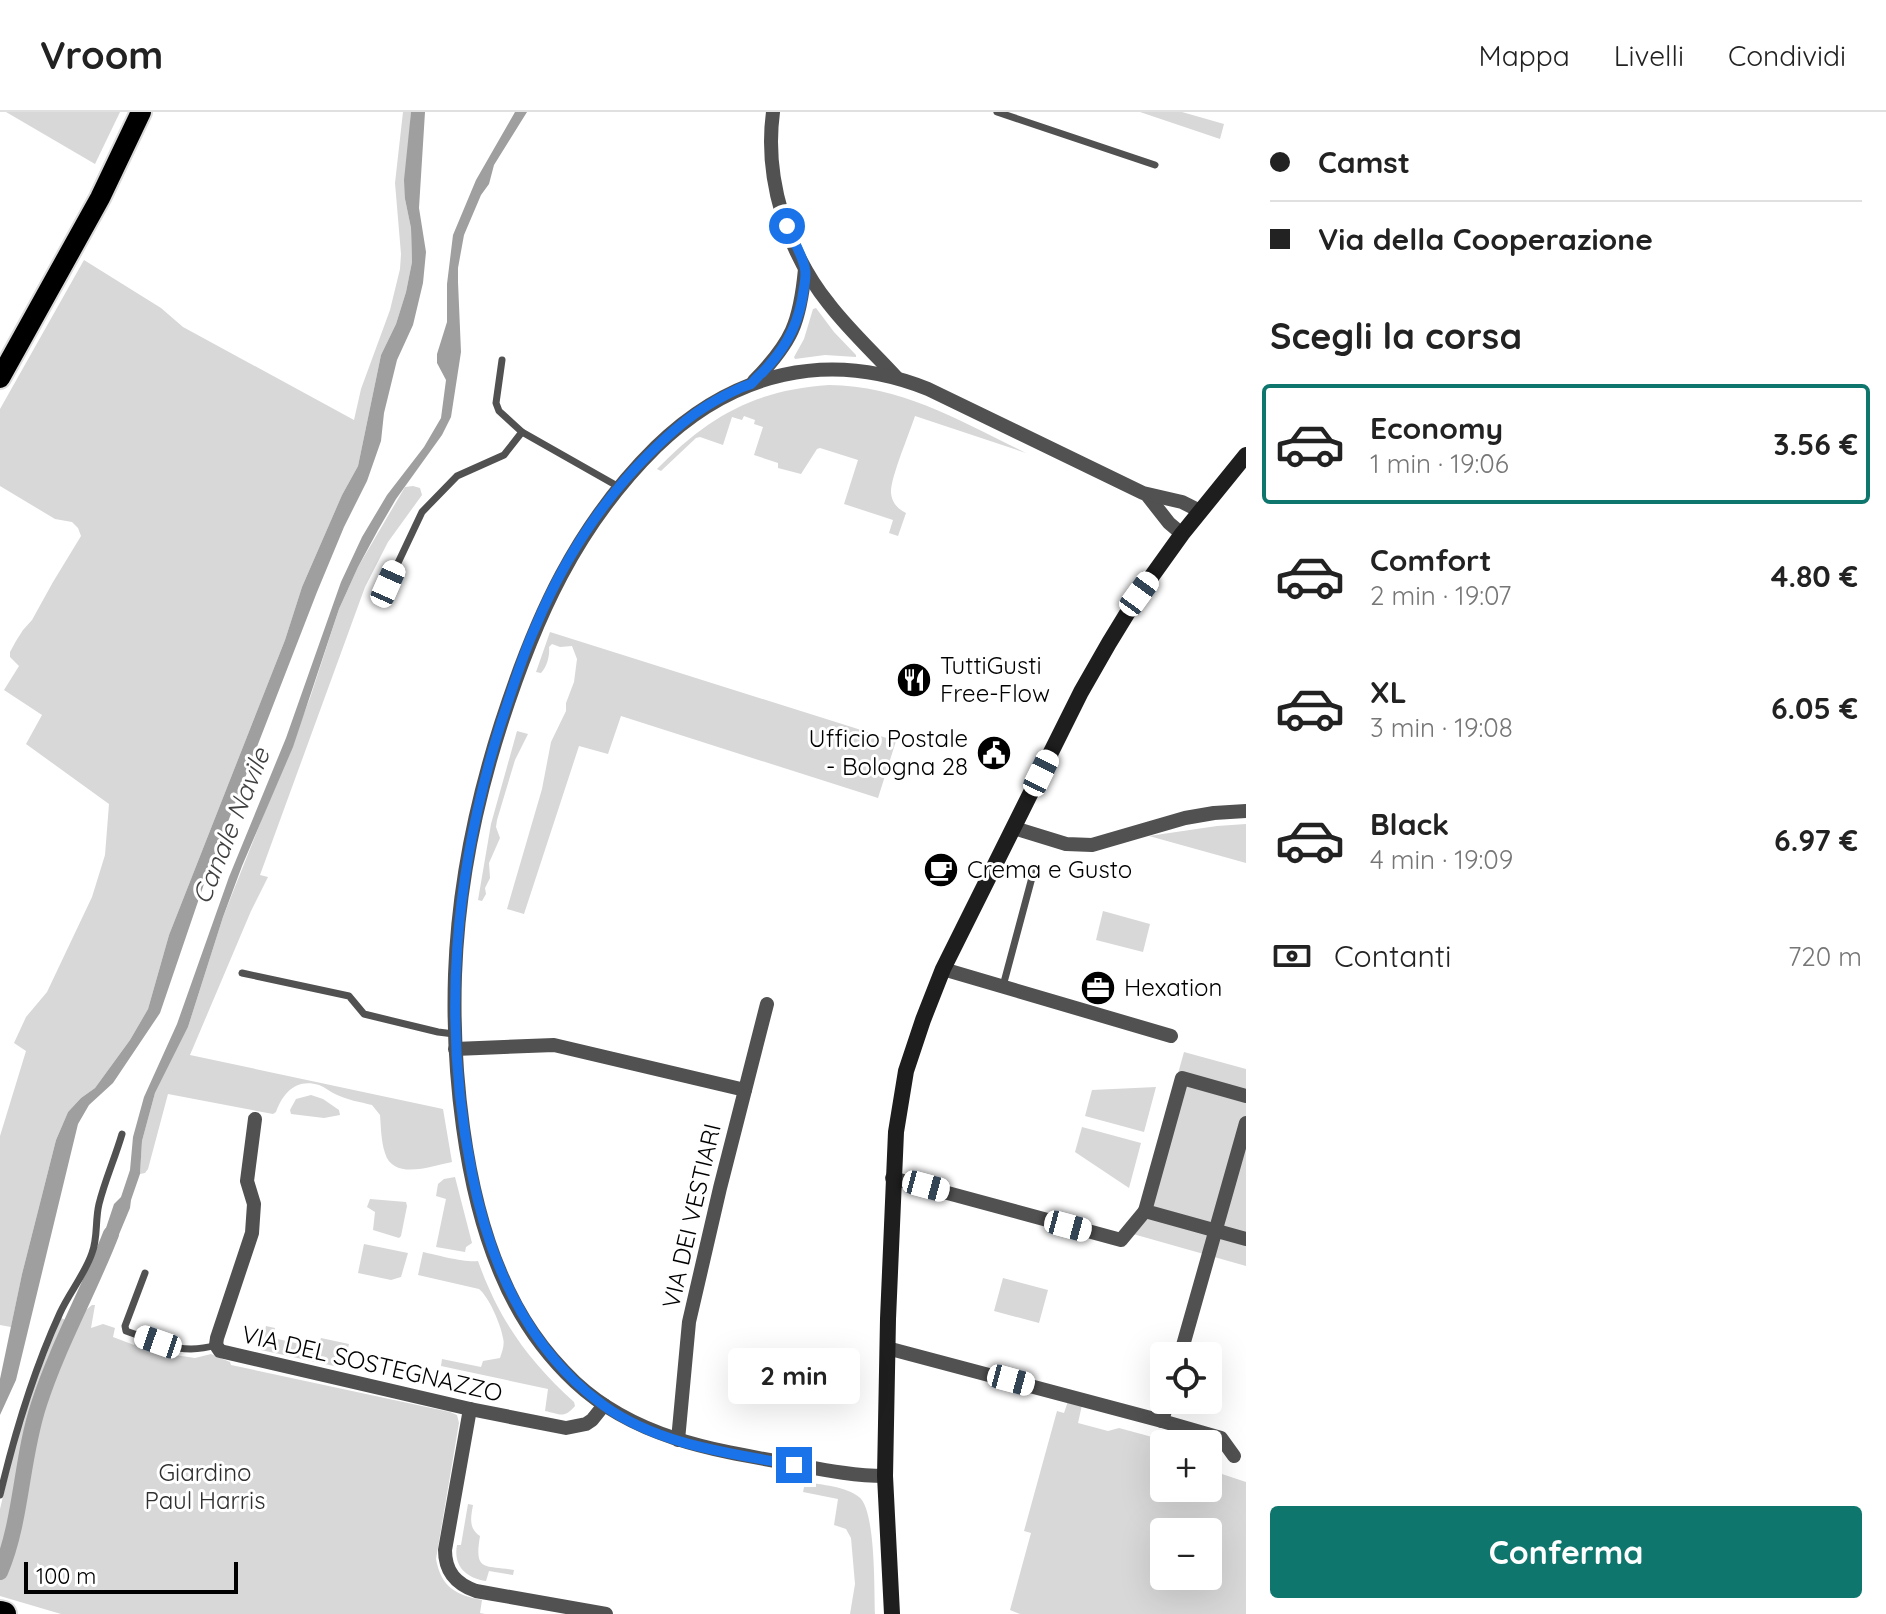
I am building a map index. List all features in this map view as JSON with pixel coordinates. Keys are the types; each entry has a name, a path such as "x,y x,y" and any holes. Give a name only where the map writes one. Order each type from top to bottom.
{"main road":[{"path":"0,378 100,198 141,112"}],"street":[{"path":"773,112 771,141 774,181 787,226 805,269 841,319 897,377"},
{"path":"752,383 779,355 796,326 805,269"},
{"path":"885,1476 846,1473 757,1458 678,1440 644,1427 604,1405 571,1378 543,1346 518,1309 487,1236 474,1183 461,1109 455,1041 456,947 464,881 478,803 495,744 525,652 554,587 584,534 619,487 681,424 716,401 752,383 784,374 823,369 856,370 897,377 1143,493 1182,534"},
{"path":"892,1614 885,1476 887,1348 892,1178 906,1071 943,969 1081,692 1139,594 1182,534 1246,455"},
{"path":"1143,493 1182,502 1200,511"},
{"path":"1014,828 1066,844 1092,845 1185,818 1246,811"},
{"path":"943,969 1171,1036"},
{"name":"VIA DEI VESTIARI","path":"678,1440 689,1322 767,1004"},
{"path":"455,1041 554,1045 745,1090"},
{"path":"892,1178 1121,1240 1145,1211 1182,1078 1246,1096"},
{"name":"VIA DEL SOSTEGNAZZO","path":"255,1119 247,1181 254,1204 252,1233 217,1338 216,1345 220,1351 556,1426 573,1428 592,1420 604,1405"},
{"path":"1184,1342 1246,1123"},
{"path":"1145,1211 1246,1239"},
{"path":"887,1348 1221,1438 1234,1456"},
{"path":"470,1409 445,1550 447,1568 458,1583 476,1591 606,1614"},
{"path":"1162,1421 1164,1414"}],"lane":[{"path":"997,112 1155,165"},
{"path":"502,360 496,403 499,411 522,432 619,487"},
{"path":"388,584 422,512 452,480 504,455 522,432"},
{"path":"1003,986 1034,870"},
{"path":"242,973 349,996 364,1014 438,1032 455,1041"},
{"path":"0,1495 11,1447 33,1378 61,1311 94,1249 104,1184 115,1161 122,1134"},
{"path":"145,1273 125,1326 126,1331 179,1349 195,1351 216,1345"}],"green space":[{"path":"6,112 120,112 95,164"},
{"path":"403,112 411,112 405,199 411,228 412,262 396,324 381,355 358,466 302,587 285,640 169,935 148,1009 95,1088 68,1112 56,1140 11,1327 0,1325 0,1136 26,1051 14,1043 26,1017 47,992 92,897 105,855 109,804 26,744 42,715 4,690 19,666 10,657 10,652 81,536 72,522 55,519 0,486 0,409 84,260 161,308 183,327 354,420 400,269 395,183"},
{"path":"1140,112 1182,112 1224,124 1220,139"},
{"path":"816,308 856,357 825,355 795,359"},
{"path":"829,385 882,392 930,407 1026,453 915,416 891,493 894,503 906,513 898,536 889,533 893,520 844,504 858,460 820,448 801,474 778,468 778,463 754,455 763,427 744,416 742,420 732,417 723,445 696,438 661,471 657,469 695,435 734,409 778,393"},
{"path":"405,487 420,488 422,495 388,542 365,587 260,875 268,877 190,1055 443,1109 452,1162 414,1170 396,1167 389,1162 385,1153 380,1115 372,1105 344,1098 311,1083 297,1085 287,1093 273,1114 168,1094 148,1169 140,1174 142,1141 155,1093 188,1027 223,917 310,698 339,609 358,567"},
{"path":"550,632 896,741 878,798 621,716 608,754 579,746 524,914 507,909 542,789 551,742 566,711 574,682 577,659 572,646 552,644 545,668 541,673 536,672"},
{"path":"517,731 528,734 515,760 497,820 500,838 489,863 490,878 482,901 478,900 491,824"},
{"path":"1246,824 1246,863 1149,836 1217,826"},
{"path":"1103,911 1150,924 1143,952 1096,940"},
{"path":"1184,1052 1246,1069 1246,1266 1133,1234"},
{"path":"1156,1087 1144,1132 1085,1116 1092,1090"},
{"path":"311,1095 339,1110 340,1115 324,1118 291,1114 296,1099"},
{"path":"1082,1127 1141,1143 1129,1188 1075,1152"},
{"path":"455,1177 472,1243 465,1252 436,1247 446,1199 436,1196 438,1184"},
{"path":"370,1199 406,1202 399,1238 373,1230 375,1212 367,1207"},
{"path":"364,1244 408,1253 401,1277 391,1280 358,1273"},
{"path":"423,1252 478,1261 495,1302 517,1338 543,1371 574,1402 575,1406 568,1413 545,1411 548,1389 441,1366 442,1359 481,1367 483,1361 500,1358 504,1341 494,1312 479,1289 418,1275"},
{"path":"1003,1278 1048,1290 1039,1323 994,1311"},
{"name":"Giardino Paul Harris","path":"95,1305 91,1328 103,1324 115,1328 113,1337 134,1345 136,1341 175,1355 195,1358 211,1354 231,1365 457,1415 459,1423 436,1559 446,1583 457,1592 482,1600 480,1613 485,1614 61,1614 0,1596 0,1509 17,1438 61,1318 77,1325"},
{"path":"266,1326 275,1328 273,1338 318,1348 321,1338 349,1344 343,1368 261,1350"},
{"path":"1068,1401 1082,1405 1078,1423 1108,1431 1119,1428 1150,1436 1150,1502 1222,1502 1222,1474 1246,1482 1246,1614 1020,1614 1010,1610 1031,1533 1024,1531 1057,1411 1064,1413"},
{"path":"805,1482 847,1490 865,1505 871,1534 875,1614 850,1614 855,1584 851,1538 846,1529 834,1525 838,1499 803,1492"},
{"path":"468,1504 473,1505 472,1526 480,1536 480,1561 488,1567 514,1570 513,1575 489,1571 486,1581 462,1570 456,1552 457,1545 461,1545"}],"shaded area":[{"path":"411,112 425,112 419,208 426,252 423,283 413,325 397,360 384,413 381,441 367,481 317,592 205,881 160,1013 113,1083 89,1105 78,1124 16,1380 0,1415 0,1379 22,1274 56,1140 68,1112 95,1088 148,1009 169,935 285,640 302,587 358,466 381,355 396,324 412,262 404,180"},
{"path":"515,112 527,112 494,165 489,184 464,235 458,268 461,352 451,417 442,435 396,499 358,567 339,609 293,747 223,917 188,1027 155,1093 142,1141 140,1174 110,1256 99,1249 114,1204 121,1197 130,1170 133,1137 144,1097 177,1024 229,877 286,738 341,582 362,537 387,495 424,447 441,418 446,380 437,363 437,354 447,322 447,284 453,235 476,180"}],"waterway":[{"name":"Canale Navile","path":"0,1572 13,1532 28,1446 39,1404 111,1234"}],"place":[{"name":"TuttiGusti Free-Flow","path":"914,680"},
{"name":"Ufficio Postale - Bologna 28","path":"994,753"},
{"name":"Crema e Gusto","path":"941,870"},
{"name":"Hexation","path":"1098,988"}],"route":[{"path":"787,226 805,269 796,326 785,346 752,383 735,390 681,424 619,487 584,534 534,629 478,803 459,921 454,1007 461,1109 487,1236 518,1309 543,1346 577,1384 604,1405 644,1427 702,1447 794,1465"}]}
